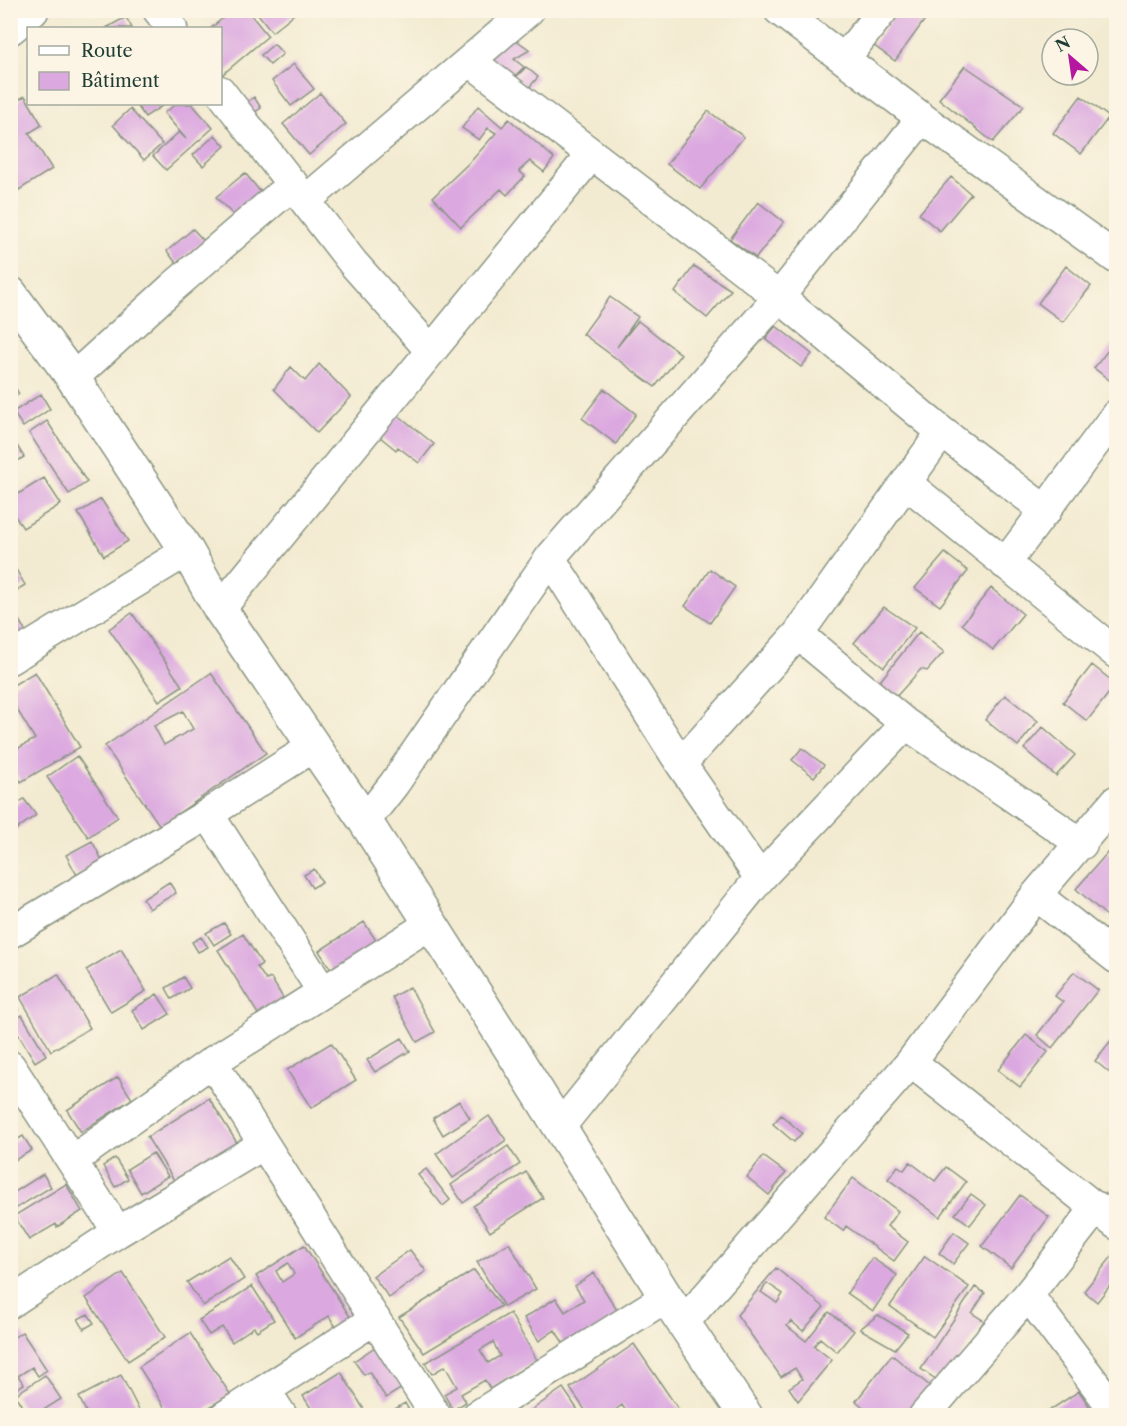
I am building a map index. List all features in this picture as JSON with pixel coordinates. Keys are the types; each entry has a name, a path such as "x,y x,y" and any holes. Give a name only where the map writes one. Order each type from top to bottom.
{"street":[{"path":"158,10 171,27"},
{"path":"73,378 173,287 470,61 529,10"},
{"path":"778,10 922,118 1116,258"},
{"path":"844,59 883,10"},
{"path":"470,61 779,297 942,432 1046,511"},
{"path":"222,94 353,263 431,351"},
{"path":"365,821 394,784 550,558 779,297 922,118"},
{"path":"220,609 592,154"},
{"path":"10,293 73,378 187,551 220,609 432,923 559,1128 675,1310 746,1416"},
{"path":"1005,564 1116,415"},
{"path":"681,764 798,634 942,432"},
{"path":"906,483 1116,653"},
{"path":"10,659 187,551"},
{"path":"550,558 681,764 760,878"},
{"path":"798,634 906,724 1082,844"},
{"path":"559,1128 760,878 906,724"},
{"path":"10,933 208,814 314,747"},
{"path":"477,1416 675,1310 911,1062 1036,895 1082,844 1116,801"},
{"path":"208,814 323,992"},
{"path":"1036,895 1116,958"},
{"path":"73,1160 212,1062 432,923"},
{"path":"212,1062 436,1416"},
{"path":"911,1062 1106,1215 1028,1295 924,1416"},
{"path":"10,1066 118,1232"},
{"path":"10,1303 118,1232 264,1144"},
{"path":"1028,1295 1113,1398"},
{"path":"225,1416 375,1319"},
{"path":"265,1390 282,1416"}],"building":[{"path":"233,10 247,10 268,36 222,75 222,27 212,27"},
{"path":"255,10 299,10 272,32"},
{"path":"898,10 932,10 895,61 873,45"},
{"path":"126,17 131,27 108,27"},
{"path":"509,35 530,50 514,59 524,67 514,77 486,55"},
{"path":"274,44 283,54 270,65 261,55"},
{"path":"294,64 314,89 291,106 272,81"},
{"path":"965,66 1024,106 993,142 939,99"},
{"path":"526,67 538,77 528,89 515,78"},
{"path":"320,93 346,124 309,155 283,124"},
{"path":"25,96 27,105 30,105 42,125 29,133 52,169 19,190 10,177 10,104"},
{"path":"1081,96 1109,117 1081,154 1053,133"},
{"path":"254,97 261,108 249,116 243,105"},
{"path":"137,105 163,105 145,117"},
{"path":"175,105 193,105 213,128 166,170 153,156 179,132 186,139 164,113"},
{"path":"478,106 502,127 509,119 554,158 544,172 530,161 519,171 525,176 507,195 501,189 461,227 433,197 473,159 496,133 488,128 479,140 462,128"},
{"path":"130,109 162,144 144,160 113,125"},
{"path":"708,111 744,137 700,189 667,164"},
{"path":"215,135 225,146 203,166 193,155"},
{"path":"245,173 263,195 235,217 216,197"},
{"path":"951,177 971,194 940,231 919,214"},
{"path":"758,202 784,222 756,258 730,239"},
{"path":"193,229 204,241 176,263 167,251"},
{"path":"694,266 731,290 707,318 675,292"},
{"path":"1066,266 1091,286 1063,322 1038,303"},
{"path":"610,297 638,317 617,347 638,321 681,354 655,387 583,334"},
{"path":"776,326 812,354 801,367 765,339"},
{"path":"1116,340 1116,378 1113,383 1094,368"},
{"path":"319,364 351,397 317,433 274,389 291,367 305,381"},
{"path":"10,379 19,394 10,399"},
{"path":"604,389 636,414 616,444 582,418"},
{"path":"41,394 50,409 23,427 13,412"},
{"path":"398,415 434,444 419,463 398,447 396,450 380,437"},
{"path":"47,421 87,482 69,494 29,433"},
{"path":"14,441 24,457 10,466 10,443"},
{"path":"44,478 61,504 23,528 10,509 10,499"},
{"path":"101,499 128,541 104,556 78,513"},
{"path":"945,553 968,571 940,606 915,588"},
{"path":"10,559 25,585 17,590 10,579"},
{"path":"710,569 735,587 710,623 685,606"},
{"path":"991,588 1023,614 993,650 962,624"},
{"path":"884,607 915,628 884,667 854,643"},
{"path":"14,612 29,637 10,648 10,614"},
{"path":"132,613 182,686 159,701 109,629"},
{"path":"919,632 944,652 927,671 921,669 894,699 877,685"},
{"path":"1092,665 1116,684 1087,721 1063,702"},
{"path":"35,672 80,747 21,782 10,764 10,743 15,750 35,739 10,698 10,687"},
{"path":"211,673 266,753 160,826 105,746","holes":["183,711 193,729 164,745 154,726"]},
{"path":"1005,695 1038,721 1018,746 985,720"},
{"path":"1043,727 1075,755 1056,776 1024,749"},
{"path":"802,748 824,765 814,777 792,760"},
{"path":"77,756 118,817 88,837 47,777"},
{"path":"24,799 36,815 10,834 10,809"},
{"path":"92,841 103,862 77,875 66,855"},
{"path":"1108,852 1116,859 1116,904 1107,916 1076,889"},
{"path":"314,869 322,882 312,888 304,875"},
{"path":"169,882 176,893 149,909 143,899"},
{"path":"364,922 379,945 334,974 319,951"},
{"path":"224,923 231,934 214,945 206,933"},
{"path":"243,934 262,964 257,967 266,980 271,978 288,1006 263,1022 218,950"},
{"path":"201,937 208,947 198,952 192,942"},
{"path":"121,949 146,991 111,1012 86,970"},
{"path":"1074,972 1098,990 1052,1048 1037,1035 1063,1002 1055,996"},
{"path":"58,974 90,1028 51,1051 20,997"},
{"path":"183,977 190,988 172,999 166,988"},
{"path":"410,987 435,1032 417,1042 392,997"},
{"path":"10,992 19,1010 10,1015"},
{"path":"157,994 170,1014 144,1030 132,1010"},
{"path":"22,1015 46,1055 35,1062 11,1022"},
{"path":"1116,1034 1116,1078 1095,1061"},
{"path":"1026,1035 1048,1052 1020,1087 998,1070"},
{"path":"402,1038 410,1051 375,1072 367,1060"},
{"path":"331,1043 356,1080 311,1108 287,1070"},
{"path":"118,1077 132,1099 81,1132 67,1110"},
{"path":"209,1098 239,1146 177,1185 147,1137"},
{"path":"459,1101 470,1118 443,1135 433,1118"},
{"path":"781,1115 802,1133 794,1142 773,1124"},
{"path":"489,1116 506,1140 453,1178 436,1154"},
{"path":"23,1136 32,1150 10,1163 10,1144"},
{"path":"508,1146 520,1164 463,1203 451,1185"},
{"path":"153,1153 168,1176 141,1193 127,1169"},
{"path":"763,1156 786,1173 769,1195 747,1177"},
{"path":"115,1158 128,1179 115,1187 103,1166"},
{"path":"910,1162 935,1181 946,1167 966,1182 940,1217 888,1179 898,1166 904,1170"},
{"path":"426,1169 450,1200 443,1206 418,1175"},
{"path":"526,1172 543,1198 490,1232 473,1206"},
{"path":"43,1174 51,1187 10,1212 10,1195"},
{"path":"853,1178 898,1211 887,1226 908,1242 894,1261 846,1226 843,1231 824,1217"},
{"path":"66,1184 82,1211 57,1227 56,1224 29,1240 14,1216"},
{"path":"971,1194 986,1205 970,1225 955,1214"},
{"path":"1020,1195 1049,1217 1011,1268 982,1246"},
{"path":"954,1232 969,1243 953,1264 939,1253"},
{"path":"509,1243 536,1289 504,1307 477,1262"},
{"path":"304,1245 354,1323 339,1332 329,1316 295,1338 256,1276","holes":["288,1263 294,1274 282,1282 276,1271"]},
{"path":"410,1250 426,1271 389,1298 373,1276"},
{"path":"1114,1254 1116,1256 1116,1278 1097,1302 1084,1291"},
{"path":"229,1256 244,1279 203,1306 187,1282"},
{"path":"925,1256 969,1287 933,1337 890,1306"},
{"path":"872,1258 897,1275 873,1311 847,1293"},
{"path":"776,1268 824,1307 803,1331 791,1321 787,1326 806,1341 829,1312 854,1331 837,1352 820,1338 814,1346 832,1360 798,1401 789,1388 802,1379 795,1368 781,1377 737,1315","holes":["767,1283 783,1294 777,1303 761,1292"]},
{"path":"474,1270 501,1306 424,1353 399,1317"},
{"path":"123,1273 165,1337 128,1361 86,1298"},
{"path":"594,1273 620,1315 567,1349 555,1330 539,1341 524,1318 556,1298 565,1312 584,1300 575,1286"},
{"path":"252,1286 274,1320 257,1331 254,1327 232,1342 222,1327 209,1335 199,1320"},
{"path":"975,1287 985,1293 972,1313 984,1321 943,1384 921,1369"},
{"path":"510,1313 537,1360 490,1389 485,1380 461,1394 466,1402 453,1410 444,1394 457,1387 445,1366 432,1374 425,1363","holes":["493,1342 500,1356 488,1363 480,1350"]},
{"path":"88,1314 94,1323 84,1329 78,1319"},
{"path":"878,1315 908,1333 895,1349 860,1329"},
{"path":"22,1332 47,1370 38,1376 32,1367 18,1376 24,1384 10,1393 10,1340"},
{"path":"190,1333 230,1394 196,1416 170,1416 139,1367"},
{"path":"634,1344 683,1416 629,1416 622,1405 607,1416 589,1416 570,1388"},
{"path":"375,1347 402,1388 386,1398 369,1372 364,1375 354,1361"},
{"path":"892,1355 930,1386 906,1416 866,1416 869,1412 856,1401"},
{"path":"341,1372 368,1416 316,1416 303,1396"},
{"path":"45,1375 61,1399 34,1416 28,1416 15,1395"},
{"path":"121,1375 142,1416 88,1416 79,1397"},
{"path":"563,1388 582,1416 535,1416 533,1413 523,1416"},
{"path":"1079,1391 1093,1412 1087,1416 1041,1416"},
{"path":"405,1403 412,1416 383,1416"}]}
